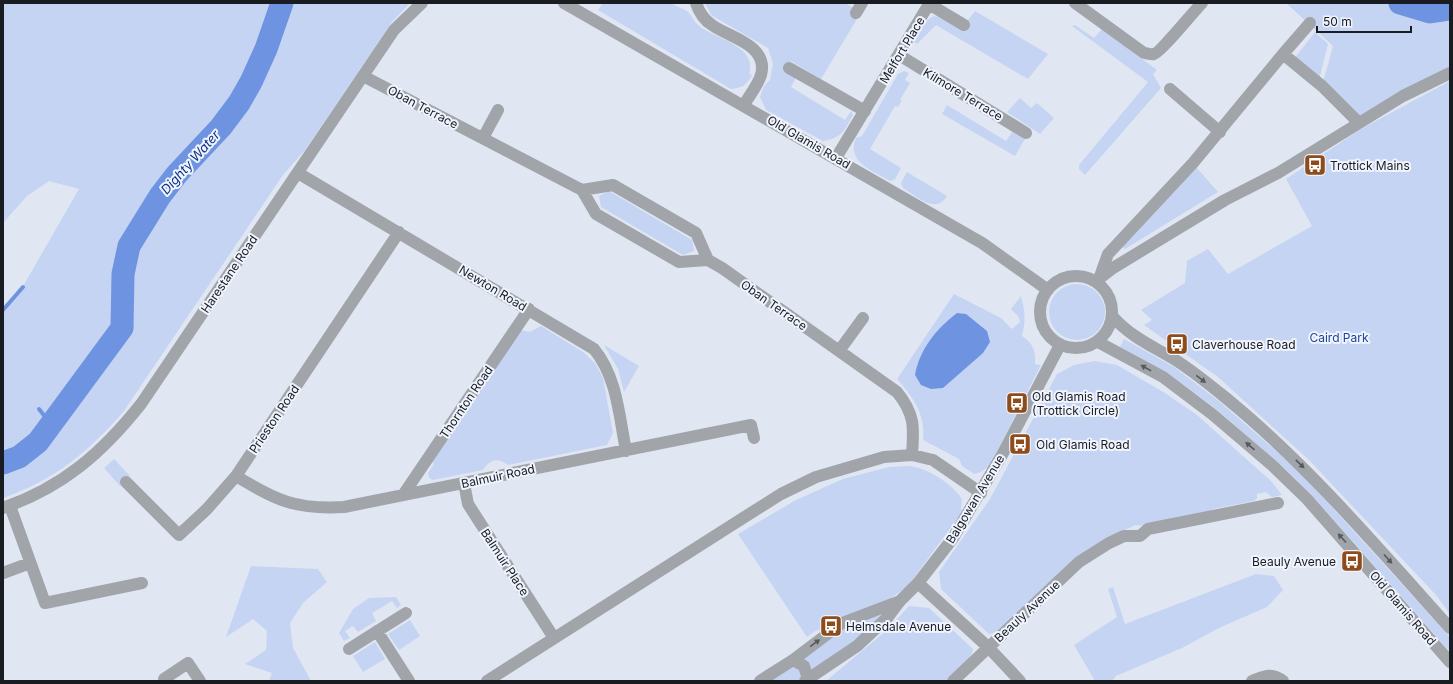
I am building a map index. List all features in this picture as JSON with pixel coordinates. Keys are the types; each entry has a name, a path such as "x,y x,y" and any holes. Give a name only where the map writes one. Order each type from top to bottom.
{"street":[{"name":"Harestane Road","path":"6,507 32,497 63,480 91,459 119,432 140,404 394,30 422,3"},
{"name":"Old Glamis Road","path":"564,3 982,243 1048,290"},
{"path":"696,3 699,12 711,25 748,44 760,58 761,75 744,105"},
{"path":"1075,3 1144,53 1153,54 1161,51 1187,18 1202,3"},
{"name":"Melfort Place","path":"836,158 929,4 964,25"},
{"path":"1098,280 1108,254 1220,132 1310,23"},
{"path":"1283,54 1322,86 1358,122"},
{"name":"Kilmore Terrace","path":"899,55 1026,133"},
{"path":"789,68 865,111"},
{"path":"1098,280 1113,268 1225,200 1278,173 1358,122 1403,96 1450,73"},
{"name":"Oban Terrace","path":"363,76 582,190"},
{"path":"1170,89 1220,132"},
{"path":"483,138 498,110"},
{"name":"Newton Road","path":"298,173 594,349 603,361 611,376 626,451"},
{"path":"613,185 696,233 708,260 679,262 596,214 582,190 613,185"},
{"name":"Prieston Road","path":"126,482 180,535 207,509 236,476 399,232"},
{"name":"Oban Terrace","path":"708,260 722,268 897,392 911,414 914,428 912,455"},
{"path":"1069,276 1080,276 1098,280 1110,297 1113,317 1108,331 1098,342 1087,347 1073,349 1060,345 1050,338 1043,327 1040,315 1041,302 1048,290 1058,281 1069,276"},
{"name":"Thornton Road","path":"403,495 529,309"},
{"name":"Old Glamis Road","path":"1113,317 1126,331 1178,362 1225,398 1285,450 1321,485 1450,628"},
{"path":"839,351 863,318"},
{"name":"Old Glamis Road","path":"1098,342 1163,378 1212,414 1273,466 1312,504 1450,662"},
{"name":"Balgowan Avenue","path":"793,660 804,666 806,680 857,646 888,617 918,583 953,538 981,493 1060,345"},
{"name":"Balmuir Road","path":"236,476 265,494 282,501 318,509 344,507 464,484 751,425 754,438"},
{"path":"487,681 782,494 816,477 884,456 912,455 933,460 981,493"},
{"name":"Balmuir Place","path":"464,484 468,504 554,638"},
{"name":"Beauly Avenue","path":"953,681 1079,562 1109,542 1124,536 1140,536 1148,529 1264,500 1278,503"},
{"path":"6,507 45,603 142,583"},
{"path":"3,573 30,563"},
{"path":"918,583 988,647 1020,681"},
{"name":"Balgowan Avenue","path":"760,681 793,660 842,623 900,602"},
{"path":"349,649 406,613"},
{"path":"377,631 409,681"},
{"path":"166,681 164,678 188,663 200,681"},
{"path":"1252,681 1266,675 1277,676 1283,681"}],"green space":[{"path":"3,3 410,3 392,22 305,150 283,175 124,411 84,452 70,463 39,483 3,498 3,311 22,288 79,189 49,181 27,196 3,223"},
{"path":"603,3 671,3 684,9 699,26 706,31 734,44 742,50 750,64 749,74 752,75 744,85 731,89 598,10"},
{"path":"705,3 845,3 853,8 857,19 821,79 791,61 785,71 796,78 791,87 845,120 851,111 853,115 842,133 834,138 823,141 766,110 760,97 764,86 770,80 773,64 768,48 711,15"},
{"path":"1286,3 1450,3 1450,73 1358,122 1322,86 1333,46"},
{"path":"975,11 1048,54 1028,79 936,25 917,44 914,42 929,19 938,16 964,25"},
{"path":"1075,25 1094,38 1102,29 1157,70 1153,74 1161,88 1085,175 1079,169 1079,165 1148,82 1072,26"},
{"path":"1315,32 1328,44 1319,80 1294,59"},
{"path":"904,71 909,73 905,80 910,83 900,100 902,101 898,107 895,106 870,149 901,168 895,179 890,181 869,170 863,165 855,154 854,147 856,138 862,136 898,74"},
{"name":"Caird Park","path":"1450,81 1450,614 1436,595 1309,460 1218,377 1144,325 1152,320 1141,310 1185,283 1187,261 1208,249 1228,274 1312,226 1286,179 1361,129"},
{"path":"1020,98 1031,108 1037,103 1054,118 1040,134 1007,112"},
{"path":"947,105 1006,141 1012,132 1025,139 1015,156 942,114"},
{"path":"1196,167 1218,192 1125,249 1121,246"},
{"path":"907,172 947,196 937,204 932,204 920,199 903,188 901,183"},
{"path":"609,191 692,240 694,251 683,255 601,207 599,196"},
{"path":"1077,284 1088,286 1097,292 1103,301 1105,312 1103,323 1097,332 1088,338 1077,340 1066,338 1057,332 1051,323 1049,312 1051,301 1057,292 1066,286"},
{"path":"954,294 1001,318 1012,329 1020,322 1018,316 1011,309 1021,296 1024,316 1022,336 1033,348 1035,364 1041,365 988,469 986,468 981,472 974,474 962,466 959,459 923,440 920,414 913,400 897,379"},
{"path":"541,326 583,352 595,363 603,378 613,433 607,445 508,465 504,462 494,460 488,463 483,470 433,480 429,478 428,473 434,464 431,461 519,330 530,332"},
{"path":"1124,339 1174,367 1220,402 1300,472 1450,637 1450,652 1311,494 1284,468 1215,408 1169,374 1120,347"},
{"path":"604,345 639,366 624,392 618,369"},
{"path":"1095,361 1117,365 1165,393 1197,415 1271,481 1282,495 1272,497 1266,492 1257,494 1257,498 1254,501 1213,509 1210,513 1145,526 1136,525 1106,538 998,632 989,634 941,589 939,572 990,499 1057,374 1074,365"},
{"path":"114,459 130,476 120,486 104,468"},
{"path":"912,466 935,475 948,484 962,499 961,509 963,511 907,587 885,602 831,626 815,631 807,637 738,534 796,500 843,479 889,467"},
{"path":"251,566 318,569 327,582 303,603 290,623 293,648 311,681 269,681 272,673 245,664 266,650 267,631 253,619 226,637"},
{"path":"1256,574 1274,576 1283,590 1267,607 1221,627 1182,648 1116,676 1112,681 1095,681 1074,645 1117,617 1108,589 1113,587 1125,624"},
{"path":"396,597 401,605 397,608 392,601 372,613 376,621 358,632 353,626 345,631 350,638 344,641 339,633 353,609 369,598"},
{"path":"909,606 929,608 973,649 971,656 945,681 826,681 887,630"},
{"path":"884,611 886,614 855,642 811,672 800,659 842,628"},
{"path":"410,620 420,636 399,650 388,634"},
{"path":"375,642 385,659 363,672 353,656"},
{"path":"797,665 802,675 798,681 767,681"}],"water":[{"path":"957,313 966,314 987,331 990,342 983,353 943,388 931,389 921,385 915,375 920,357 930,340"}],"waterway":[{"name":"Dighty Water","path":"3,463 19,457 38,442 122,328 123,274 129,246 160,196 177,174 221,127 239,103 251,82 266,49 282,3"},
{"name":"Dighty Water","path":"1400,3 1430,12 1450,9"},
{"name":"Dighty Water","path":"3,310 23,287"},
{"name":"Dighty Water","path":"39,409 50,423"}],"place":[{"name":"Trottick Mains","path":"1315,165"},
{"name":"Claverhouse Road","path":"1177,344"},
{"name":"Old Glamis Road (Trottick Circle)","path":"1017,403"},
{"name":"Old Glamis Road","path":"1020,444"},
{"name":"Beauly Avenue","path":"1352,561"},
{"name":"Helmsdale Avenue","path":"831,626"}]}
